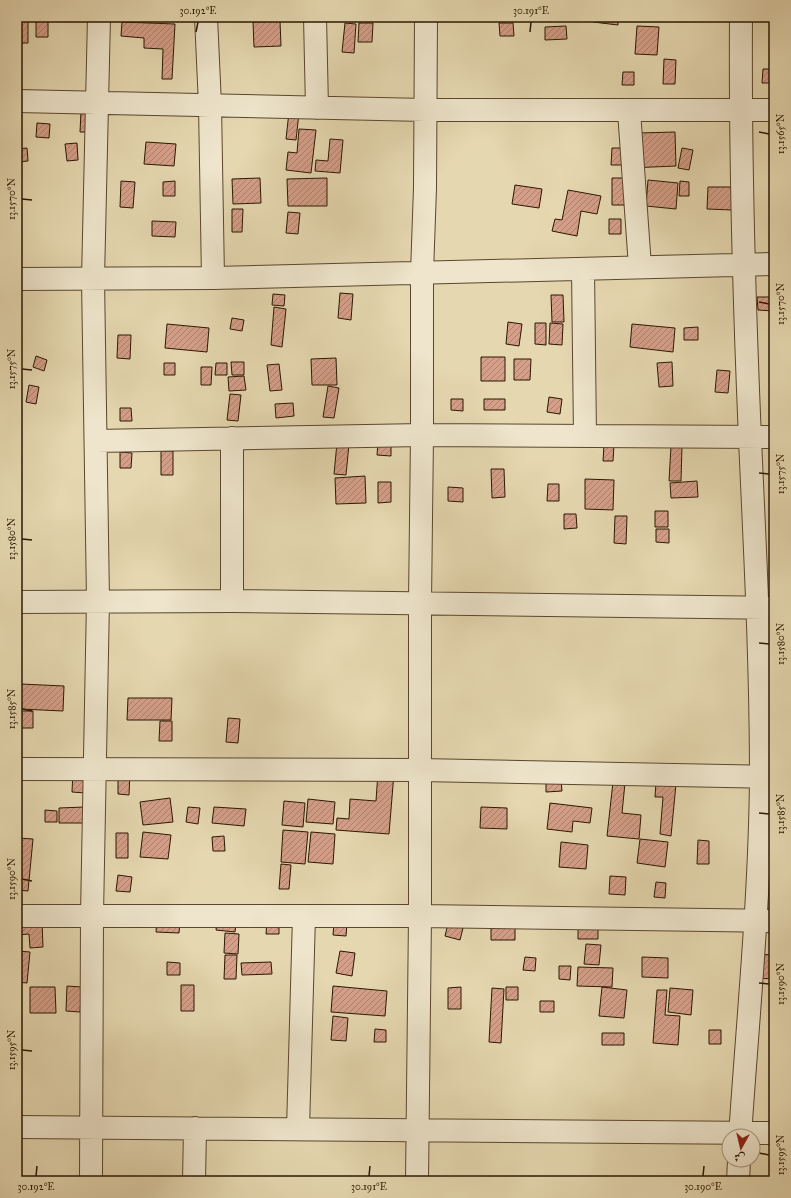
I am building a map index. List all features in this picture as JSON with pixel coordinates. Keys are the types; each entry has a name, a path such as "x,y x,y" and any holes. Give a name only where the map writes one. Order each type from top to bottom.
{"street":[{"path":"91,1181 90,1127 92,915 96,769 98,600 93,279 99,17"},
{"path":"206,17 210,105 213,278"},
{"path":"315,17 317,108"},
{"path":"416,1181 420,916 422,273 425,188 426,17"},
{"path":"741,17 744,264 750,438 766,608 767,777 765,921 741,1128"},
{"path":"17,101 97,104 425,110 774,110"},
{"path":"629,111 640,267"},
{"path":"17,278 213,278 774,264"},
{"path":"583,269 585,436"},
{"path":"96,441 422,435 774,437"},
{"path":"232,438 232,601"},
{"path":"17,602 98,600 232,601 766,608"},
{"path":"17,769 420,770 767,777"},
{"path":"17,916 420,916 765,921"},
{"path":"298,1129 304,916"},
{"path":"17,1127 721,1134"},
{"path":"194,1181 195,1128"},
{"path":"761,1133 774,1133"},
{"path":"738,1181 739,1168"}],"building":[{"path":"594,17 618,17 618,25 593,22"},
{"path":"17,19 28,19 28,43 17,43"},
{"path":"36,21 48,21 48,37 36,37"},
{"path":"280,21 281,46 254,47 253,22"},
{"path":"122,22 175,24 172,79 162,79 163,49 144,48 144,38 121,36"},
{"path":"345,23 356,24 354,53 342,52"},
{"path":"359,23 373,23 372,42 358,42"},
{"path":"499,23 513,23 514,36 500,36"},
{"path":"566,26 567,39 545,40 545,27"},
{"path":"637,26 659,27 657,55 635,54"},
{"path":"664,59 676,60 675,84 663,84"},
{"path":"763,69 774,69 774,83 762,83"},
{"path":"623,72 634,72 634,85 622,85"},
{"path":"81,111 91,112 90,132 80,132"},
{"path":"289,112 299,113 296,140 286,139"},
{"path":"37,123 50,124 49,138 36,137"},
{"path":"299,129 316,130 311,173 286,170 288,152 297,153"},
{"path":"675,132 676,166 628,168 639,133"},
{"path":"330,139 343,140 340,173 315,171 316,160 328,161"},
{"path":"146,142 176,144 174,166 144,164"},
{"path":"77,143 78,160 67,161 65,144"},
{"path":"27,148 28,161 17,162 17,149"},
{"path":"612,148 624,148 623,165 611,165"},
{"path":"682,148 693,150 689,170 678,168"},
{"path":"260,178 261,203 233,204 232,179"},
{"path":"327,178 327,206 288,206 287,179"},
{"path":"612,178 634,178 635,205 612,205"},
{"path":"648,180 678,183 676,209 646,206"},
{"path":"121,181 135,182 133,208 120,207"},
{"path":"175,181 175,196 163,196 163,182"},
{"path":"680,181 689,182 689,196 679,196"},
{"path":"515,185 542,189 539,208 512,204"},
{"path":"708,187 732,187 732,210 707,209"},
{"path":"568,190 601,196 597,214 581,211 577,236 552,231 555,219 562,220"},
{"path":"232,209 243,209 242,232 232,232"},
{"path":"288,212 300,213 298,234 286,233"},
{"path":"609,219 621,219 621,234 609,234"},
{"path":"152,221 176,222 175,237 152,236"},
{"path":"340,293 353,294 351,320 338,318"},
{"path":"273,294 285,295 284,306 272,305"},
{"path":"551,295 563,295 564,322 552,322"},
{"path":"757,297 774,297 774,311 758,310"},
{"path":"274,307 286,309 282,347 271,345"},
{"path":"232,318 244,320 242,331 230,329"},
{"path":"508,322 522,324 519,346 506,344"},
{"path":"535,323 546,323 546,345 535,344"},
{"path":"550,323 563,324 562,345 549,344"},
{"path":"167,324 209,328 207,352 165,348"},
{"path":"632,324 675,328 673,352 630,347"},
{"path":"698,327 698,340 684,340 684,328"},
{"path":"118,335 131,335 130,359 117,358"},
{"path":"36,356 47,360 44,371 33,367"},
{"path":"481,357 505,357 505,381 481,381"},
{"path":"336,358 337,385 312,385 311,359"},
{"path":"514,359 531,359 530,380 514,380"},
{"path":"231,362 244,362 244,375 232,375"},
{"path":"672,362 673,386 659,387 657,363"},
{"path":"164,363 175,363 175,375 164,375"},
{"path":"216,363 227,363 227,375 215,375"},
{"path":"279,364 282,390 270,391 267,365"},
{"path":"201,367 212,367 211,385 201,385"},
{"path":"717,370 730,371 728,393 715,392"},
{"path":"244,376 246,390 229,391 228,377"},
{"path":"29,385 39,387 36,404 26,402"},
{"path":"328,386 339,388 334,418 323,417"},
{"path":"230,394 241,395 238,421 227,420"},
{"path":"549,397 562,399 560,414 547,412"},
{"path":"451,399 463,399 463,411 451,410"},
{"path":"484,399 505,399 505,410 484,410"},
{"path":"293,403 294,416 276,418 275,404"},
{"path":"120,408 131,408 132,421 120,421"},
{"path":"378,442 391,443 391,456 377,455"},
{"path":"337,443 349,444 346,475 334,474"},
{"path":"604,445 614,445 613,461 603,461"},
{"path":"671,446 682,446 681,481 669,481"},
{"path":"161,451 173,451 173,475 161,475"},
{"path":"120,452 132,453 131,468 120,468"},
{"path":"491,469 504,469 505,497 492,498"},
{"path":"365,476 366,503 336,504 335,478"},
{"path":"585,479 614,480 613,510 585,509"},
{"path":"697,481 698,497 671,498 670,483"},
{"path":"378,482 391,482 391,502 378,503"},
{"path":"548,484 559,484 559,501 547,501"},
{"path":"448,487 463,488 463,502 448,501"},
{"path":"655,511 668,511 668,527 655,527"},
{"path":"564,514 576,514 577,528 564,529"},
{"path":"615,516 627,516 626,544 614,543"},
{"path":"656,529 669,529 669,543 656,542"},
{"path":"21,684 64,686 63,711 20,709"},
{"path":"128,698 172,698 171,720 127,720"},
{"path":"22,711 33,711 33,728 21,728"},
{"path":"228,718 240,719 238,743 226,742"},
{"path":"160,721 172,721 172,741 159,741"},
{"path":"73,770 87,770 85,793 72,792"},
{"path":"118,771 130,771 129,795 118,794"},
{"path":"378,772 394,773 389,834 336,830 337,818 349,819 350,799 376,801"},
{"path":"546,780 561,780 562,791 546,792"},
{"path":"613,782 625,783 622,813 641,815 639,839 607,836"},
{"path":"656,782 676,784 671,836 660,834 663,797 655,797"},
{"path":"170,798 173,822 143,825 140,802"},
{"path":"308,799 335,802 333,824 306,822"},
{"path":"284,801 305,803 303,827 282,825"},
{"path":"550,803 592,808 590,823 573,821 572,832 547,829"},
{"path":"85,807 86,823 59,823 59,808"},
{"path":"188,807 200,808 198,824 186,822"},
{"path":"214,807 246,809 244,826 212,823"},
{"path":"481,807 507,808 507,829 480,828"},
{"path":"45,810 57,811 57,822 45,822"},
{"path":"283,830 308,832 305,864 281,862"},
{"path":"143,832 171,835 168,859 140,857"},
{"path":"311,832 335,834 333,864 308,862"},
{"path":"116,833 128,833 128,858 116,858"},
{"path":"224,836 225,851 213,851 212,837"},
{"path":"18,838 33,839 28,891 18,890 21,864 17,864"},
{"path":"640,839 668,842 665,867 637,863"},
{"path":"698,840 709,841 709,864 697,864"},
{"path":"561,842 588,845 586,869 559,867"},
{"path":"281,864 291,865 289,889 279,889"},
{"path":"118,875 132,877 130,892 116,891"},
{"path":"610,876 626,877 625,895 609,894"},
{"path":"656,882 666,883 665,898 654,897"},
{"path":"157,919 180,921 179,933 156,932"},
{"path":"267,920 279,920 279,934 266,934"},
{"path":"42,921 43,947 30,948 29,934 18,935 17,923"},
{"path":"217,921 236,923 235,932 216,930"},
{"path":"334,923 347,923 346,936 333,935"},
{"path":"448,924 463,928 460,940 445,936"},
{"path":"491,925 515,926 515,940 491,940"},
{"path":"578,928 598,928 598,939 578,939"},
{"path":"225,933 239,934 238,954 224,953"},
{"path":"586,944 601,945 599,965 584,964"},
{"path":"18,951 30,952 27,983 17,982"},
{"path":"340,951 355,953 352,976 336,973"},
{"path":"755,954 774,955 774,979 754,978"},
{"path":"225,955 237,955 236,979 224,979"},
{"path":"525,957 536,958 535,971 523,970"},
{"path":"642,957 668,958 668,978 642,977"},
{"path":"167,962 180,963 180,975 167,975"},
{"path":"271,962 272,974 242,975 241,963"},
{"path":"559,966 571,966 570,980 559,979"},
{"path":"578,967 613,968 612,987 577,986"},
{"path":"181,985 194,985 194,1011 181,1011"},
{"path":"67,986 82,987 80,1012 66,1011"},
{"path":"333,986 387,991 385,1016 331,1012"},
{"path":"30,987 55,987 56,1013 30,1013"},
{"path":"461,987 461,1009 448,1009 448,988"},
{"path":"506,987 518,987 518,1000 506,1000"},
{"path":"602,987 627,990 624,1018 599,1016"},
{"path":"492,988 504,989 501,1043 489,1042"},
{"path":"670,988 693,990 691,1015 668,1012"},
{"path":"657,990 667,990 665,1015 680,1016 678,1045 653,1043"},
{"path":"540,1001 554,1001 554,1012 540,1012"},
{"path":"333,1016 348,1018 346,1041 331,1040"},
{"path":"375,1029 386,1030 386,1042 374,1042"},
{"path":"709,1030 721,1030 721,1044 709,1044"},
{"path":"602,1033 624,1033 624,1045 602,1045"}]}
